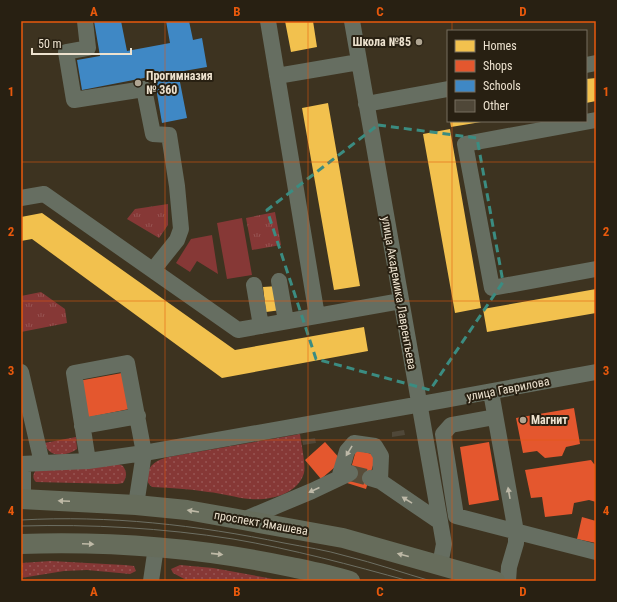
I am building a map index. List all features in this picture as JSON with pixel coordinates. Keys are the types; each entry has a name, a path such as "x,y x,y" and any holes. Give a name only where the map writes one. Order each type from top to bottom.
{"main road":[{"name":"проспект Ямашева","path":"22,499 136,505 187,510 343,538 496,581"},
{"path":"21,544 64,543 156,547 259,560 350,581"}],"street":[{"path":"85,21 88,48 66,52 74,100 144,89 153,134 169,135 181,229 177,240 153,270"},
{"path":"268,21 317,316"},
{"name":"улица Академика Лаврентьева","path":"352,21 444,544 440,565"},
{"path":"277,76 359,62"},
{"path":"366,104 447,89"},
{"path":"585,122 465,144 492,288 596,269"},
{"path":"21,198 44,194 238,330 401,301"},
{"path":"279,281 286,321"},
{"path":"254,285 261,326"},
{"path":"88,461 74,373 127,363 144,453 136,505"},
{"path":"21,372 42,463"},
{"name":"улица Гаврилова","path":"22,464 88,461 144,453 419,405 596,372"},
{"path":"491,392 516,532 516,543 509,567 508,581"},
{"path":"82,426 138,416"},
{"path":"497,425 451,425 443,434 456,516 596,552"},
{"path":"243,520 292,500 344,476 347,451 354,443 375,446 381,456 375,479 440,522"},
{"path":"22,464 22,499"},
{"path":"152,581 156,547"}],"highlighted area":[{"path":"378,125 477,138 503,282 430,390 316,359 267,210"}],"green space":[{"path":"168,204 168,225 159,238 127,219 135,209"},
{"path":"275,212 281,245 252,250 246,218"},
{"path":"242,218 252,275 227,279 217,223"},
{"path":"212,235 218,274 197,261 190,272 176,263 191,239"},
{"path":"41,292 65,309 67,323 21,332 21,296"},
{"path":"300,434 304,460 304,473 296,486 282,495 266,499 240,498 194,490 152,487 147,480 148,471 152,465 157,461 168,457"},
{"path":"76,437 77,449 63,455 53,454 46,448 44,443"},
{"path":"116,463 123,466 125,470 126,476 123,483 36,482 33,478 36,470"},
{"path":"51,561 134,566 136,571 130,574 87,570 64,571 21,578 21,563"},
{"path":"180,565 213,568 284,581 188,581 173,573 171,569"}],"building: Homes":[{"path":"285,21 313,21 317,47 291,52"},
{"path":"596,78 596,101 587,103 587,79"},
{"path":"328,103 360,286 334,290 302,108"},
{"path":"450,122 481,122 451,127"},
{"path":"450,129 481,308 455,313 423,134"},
{"path":"42,213 235,350 364,327 368,351 222,378 32,239 21,241 21,217"},
{"path":"278,286 281,310 266,312 263,287"},
{"path":"596,289 596,313 487,332 483,309"}],"building: Shops":[{"path":"122,373 129,409 85,418 78,381"},
{"path":"574,408 580,444 566,447 562,456 545,458 537,451 523,453 516,418"},
{"path":"325,442 342,461 321,479 305,460"},
{"path":"489,442 499,500 469,505 460,447"},
{"path":"356,450 376,455 366,489 347,483"},
{"path":"591,460 596,465 596,502 589,500 574,503 572,514 545,517 542,497 531,498 525,470"},
{"path":"582,517 596,521 596,543 577,539"}],"building: Schools":[{"path":"94,21 121,21 127,51 170,43 166,21 189,21 193,40 202,38 207,67 178,72 187,118 162,123 154,76 82,90 77,60 100,56"}],"building: Other":[{"path":"404,430 405,435 392,437 392,432"},
{"path":"315,438 316,443 303,445 302,440"}],"tunnel":[{"path":"350,473 370,478"}],"tram line":[{"path":"21,520 120,520 186,526 331,552 431,581"},
{"path":"21,526 127,528 207,535 299,552 409,581"}],"place":[{"name":"Школа №85","path":"419,42"},
{"name":"Прогимназия № 360","path":"138,83"},
{"name":"Магнит","path":"523,420"}]}
